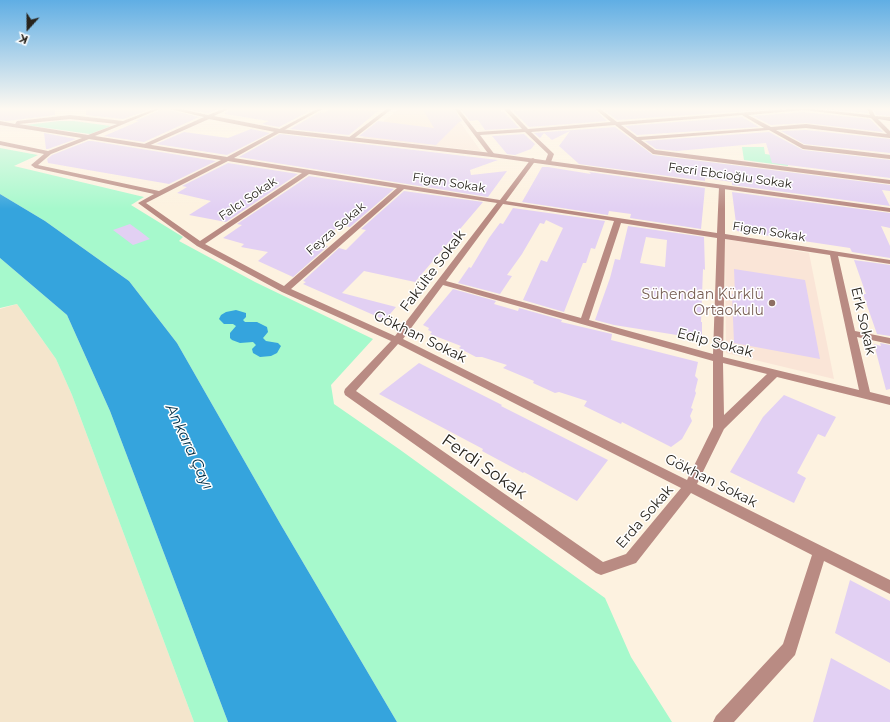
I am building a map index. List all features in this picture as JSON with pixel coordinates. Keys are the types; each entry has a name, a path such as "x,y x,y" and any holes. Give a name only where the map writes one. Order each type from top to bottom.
{"street":[{"path":"78,142 49,153 34,165 37,167 160,193 260,142"},
{"name":"Figen Sokak","path":"114,142 890,262"},
{"path":"144,146 154,142"},
{"name":"Fecri Ebcioğlu Sokak","path":"374,142 533,160 890,210"},
{"path":"482,142 492,155"},
{"path":"538,142 551,154 548,162"},
{"path":"640,142 653,152 890,182"},
{"path":"793,142 802,147 890,157"},
{"path":"0,143 49,153"},
{"name":"Fakülte Sokak","path":"349,392 397,340 533,160"},
{"name":"Falcı Sokak","path":"200,244 308,172"},
{"name":"Erda Sokak","path":"601,569 631,559 690,486 719,428 718,359 722,186"},
{"name":"Feyza Sokak","path":"285,290 402,187"},
{"name":"Gökhan Sokak","path":"160,193 141,203 200,244 285,290 397,340 890,587"},
{"path":"584,322 618,220"},
{"name":"Erk Sokak","path":"833,253 865,395"},
{"name":"Edip Sokak","path":"441,282 718,359 890,401"},
{"path":"851,333 890,341"},
{"path":"719,428 775,373"},
{"name":"Ferdi Sokak","path":"349,392 601,569"},
{"path":"722,722 789,649 820,553"}],"shaded area":[{"path":"396,142 474,142 481,151"},
{"name":"Sühendan Kürklü Ortaokulu","path":"725,239 809,253 834,379 726,353"},
{"path":"17,304 56,359 72,395 194,722 0,722 0,309"}],"green space":[{"path":"742,147 764,147 765,154 788,157 788,166 744,160"},
{"path":"0,148 38,155 14,166 144,197 131,205 183,237 179,241 255,282 373,339 331,385 334,404 399,449 605,598 631,657 672,722 397,722 281,525 177,343 129,281 45,221 0,194"},
{"path":"0,258 67,315 110,411 228,722 194,722 72,395 56,359 17,304 0,308"}],"water":[{"name":"Ankara Çayı","path":"0,194 45,221 129,281 177,343 281,525 397,722 228,722 110,411 67,315 0,258"},
{"path":"236,310 246,313 246,317 243,320 245,322 257,322 267,327 268,332 263,338 266,341 278,343 281,346 277,353 271,356 260,357 253,353 252,349 256,345 253,342 240,343 230,338 230,333 236,326 233,324 224,324 219,319 221,315 226,312"}],"building":[{"path":"45,142 68,142 48,149 46,149"},
{"path":"86,142 96,142 216,161 169,184 48,163 47,159 52,155"},
{"path":"161,142 253,142 227,155 156,144"},
{"path":"266,142 345,142 498,160 470,170 471,175 507,171 488,197 239,157"},
{"path":"408,142 439,142 436,145"},
{"path":"497,142 532,142 535,144 531,149 515,155 507,154"},
{"path":"562,142 635,142 653,155 890,185 890,191 882,190 890,206 732,185 732,182 705,178 705,181 579,164 559,146"},
{"path":"646,142 787,142 803,150 890,160 890,178 772,163 766,143 677,151 656,149"},
{"path":"800,142 890,142 890,153 804,144"},
{"path":"228,163 298,174 226,222 189,215 211,201 177,193 187,187 182,186"},
{"path":"542,167 705,188 701,229 630,218 631,214 609,211 608,215 522,202"},
{"path":"309,176 394,189 350,227 340,225 319,244 328,246 293,277 258,261 268,252 241,247 244,244 223,238 242,225 237,224"},
{"path":"404,191 483,202 415,282 364,271 342,293 396,307 385,320 303,284 306,282 303,281 339,248 346,250 366,230 361,229"},
{"path":"732,192 890,213 890,228 881,226 890,246 890,258 852,252 850,248 737,231"},
{"path":"513,208 605,221 595,249 591,248 586,263 583,263 564,312 523,300 541,260 547,262 563,228 546,220 544,224 540,223 522,254 507,275 512,276 500,294 458,283 469,267 471,268 500,223 503,224"},
{"path":"130,224 150,239 133,245 113,230"},
{"path":"628,226 704,237 705,270 703,269 701,322 702,339 614,325 595,320 615,259 620,260","holes":["646,237 667,240 665,267 640,263"]},
{"path":"854,260 890,265 890,336 877,334 863,294 866,294"},
{"path":"734,269 805,280 820,359 734,343 732,294 735,295"},
{"path":"453,289 496,301 494,304 518,311 519,308 562,320 561,322 612,334 611,340 698,362 695,376 698,379 695,391 696,393 690,416 692,421 682,439 671,447 622,422 621,424 584,406 587,401 559,392 555,393 533,383 534,381 503,368 507,365 482,357 476,357 459,348 461,346 430,334 432,332 428,330 429,328 423,325"},
{"path":"880,343 890,345 890,389 886,390 874,344 881,346"},
{"path":"419,363 608,460 577,501 379,394"},
{"path":"784,395 836,417 825,437 818,434 797,473 806,478 794,503 730,472 763,417"},
{"path":"850,580 890,601 890,663 835,633"},
{"path":"831,658 890,690 890,722 813,722"}],"place":[{"name":"Sühendan Kürklü Ortaokulu","path":"772,303"}]}
